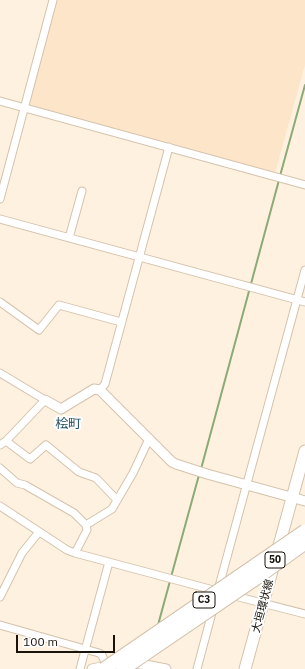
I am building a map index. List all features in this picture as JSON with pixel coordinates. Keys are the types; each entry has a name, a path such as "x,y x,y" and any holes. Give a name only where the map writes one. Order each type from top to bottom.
{"highway":[{"name":"C3","path":"105,667 305,531"},
{"name":"C3","path":"123,669 258,577 305,543"},
{"path":"140,667 258,577"}],"main road":[{"name":"大垣環状線","path":"245,669 305,451"}],"street":[{"path":"0,198 53,0"},
{"path":"0,101 305,185"},
{"path":"100,390 105,384 169,148"},
{"path":"69,238 82,191"},
{"path":"0,219 305,302"},
{"path":"197,669 305,270"},
{"path":"0,302 39,330 59,305 121,322"},
{"path":"0,374 61,409 94,389 100,390 172,462 207,474 305,501"},
{"path":"45,400 3,443 30,459 46,445 79,472 96,478 117,500"},
{"path":"86,525 112,509 149,439"},
{"path":"0,468 17,483 25,485 74,513 86,525 87,530 75,553"},
{"path":"0,506 67,550 75,553 305,614"},
{"path":"0,597 22,553 39,532"},
{"path":"80,669 108,562"},
{"path":"0,625 86,648 99,653 102,655 105,667"},
{"path":"92,669 129,662 140,667 166,669"}],"shaded area":[{"path":"57,0 305,0 305,65 275,173 31,106 29,103"}],"waterway":[{"path":"280,176 305,85"},
{"path":"201,469 279,180"},
{"path":"171,577 199,475"},
{"path":"158,625 170,581"}],"district":[{"name":"桧町","path":"68,424"}]}
